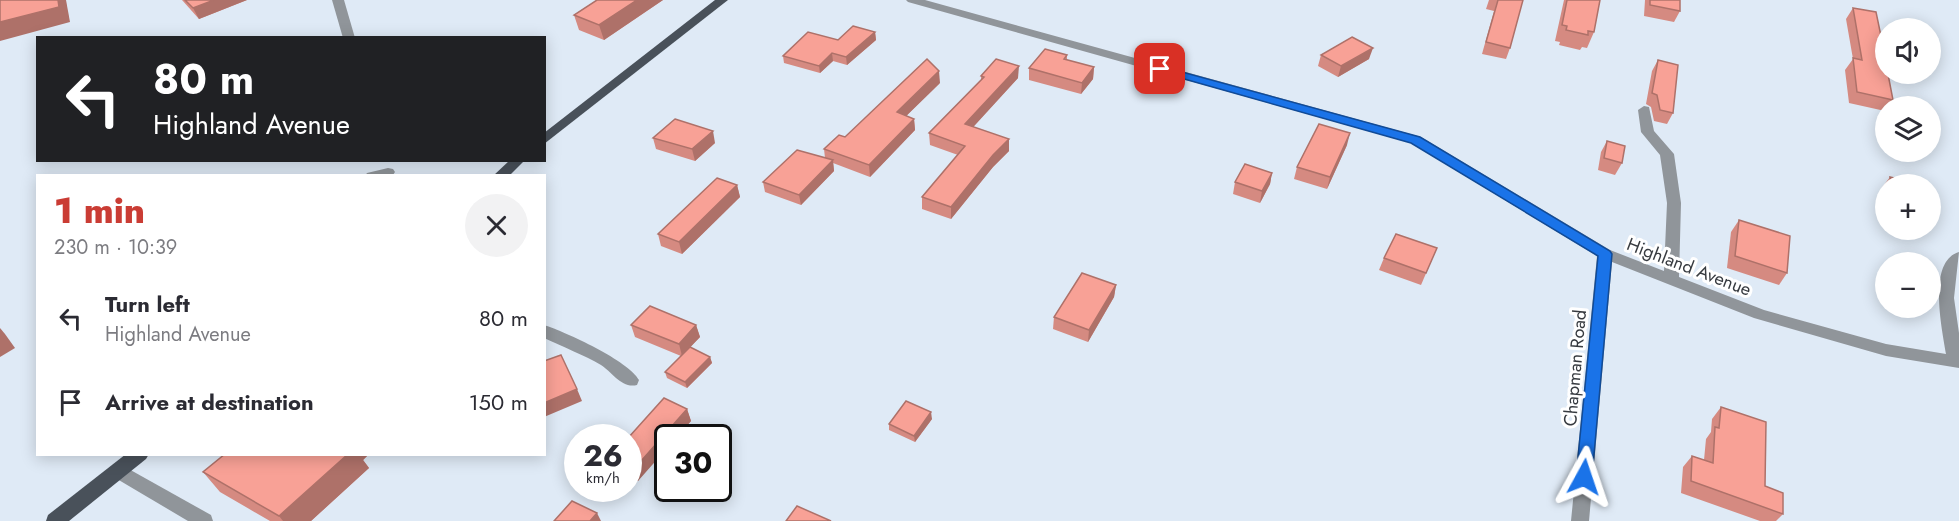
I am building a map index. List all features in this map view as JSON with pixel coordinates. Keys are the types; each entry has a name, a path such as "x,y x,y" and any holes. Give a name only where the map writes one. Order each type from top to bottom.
{"main road":[{"path":"546,138 722,0"},
{"path":"502,174 517,162"},
{"path":"55,521 137,456"}],"street":[{"path":"338,0 348,36"},
{"name":"Highland Avenue","path":"912,0 1416,140 1605,254 1760,314 1886,350 1957,362"},
{"path":"1644,110 1648,132 1667,154 1674,203 1671,279"},
{"name":"Chapman Road","path":"1580,521 1605,254"},
{"path":"1957,362 1946,298 1951,263 1959,258"},
{"path":"546,332 607,361 631,381"},
{"path":"118,471 204,521"}],"building":[{"path":"0,0 58,0 59,7 0,22"},
{"path":"185,0 214,0 193,8"},
{"path":"597,0 637,0 599,25 574,15"},
{"path":"1498,0 1523,0 1510,48 1486,42"},
{"path":"1567,0 1600,0 1594,32 1588,31 1588,35 1566,30 1567,26 1562,25"},
{"path":"1650,0 1680,0 1680,11 1650,5"},
{"path":"1853,8 1876,12 1875,84 1890,84 1892,96 1875,96 1857,92 1853,58 1862,60"},
{"path":"853,26 875,32 846,57 832,53 819,66 783,56 808,32 838,40"},
{"path":"1352,37 1373,48 1341,66 1321,55"},
{"path":"1045,49 1067,55 1064,59 1094,67 1082,83 1029,68"},
{"path":"927,59 939,71 897,112 914,119 869,165 824,149 839,135 845,137"},
{"path":"996,59 1019,66 965,124 1009,139 951,207 922,197 965,146 929,133 984,77 981,76"},
{"path":"1658,60 1678,65 1673,113 1660,110 1657,95 1652,93"},
{"path":"675,119 713,131 692,149 653,138"},
{"path":"1319,124 1350,133 1330,177 1297,167"},
{"path":"1607,141 1625,146 1622,163 1604,158"},
{"path":"797,150 833,160 799,195 763,182"},
{"path":"1245,164 1272,173 1262,191 1235,182"},
{"path":"717,178 737,185 679,242 658,234"},
{"path":"1739,220 1790,236 1787,273 1735,256"},
{"path":"1396,234 1437,248 1426,273 1384,258"},
{"path":"1082,273 1116,285 1089,330 1054,317"},
{"path":"650,306 696,325 679,344 631,325"},
{"path":"690,347 710,357 685,382 665,372"},
{"path":"561,355 577,389 546,402 546,360"},
{"path":"664,398 687,409 674,424 654,424 654,446 642,460 641,424"},
{"path":"906,401 931,412 914,436 889,424"},
{"path":"1721,407 1766,422 1765,486 1783,493 1783,514 1691,481 1692,456 1713,463 1715,427 1719,428"},
{"path":"223,456 346,456 279,516 203,472"},
{"path":"571,502 597,513 590,521 554,521"},
{"path":"797,506 831,521 786,521"}],"route":[{"path":"1160,69 1416,140 1605,254 1584,477"}]}
